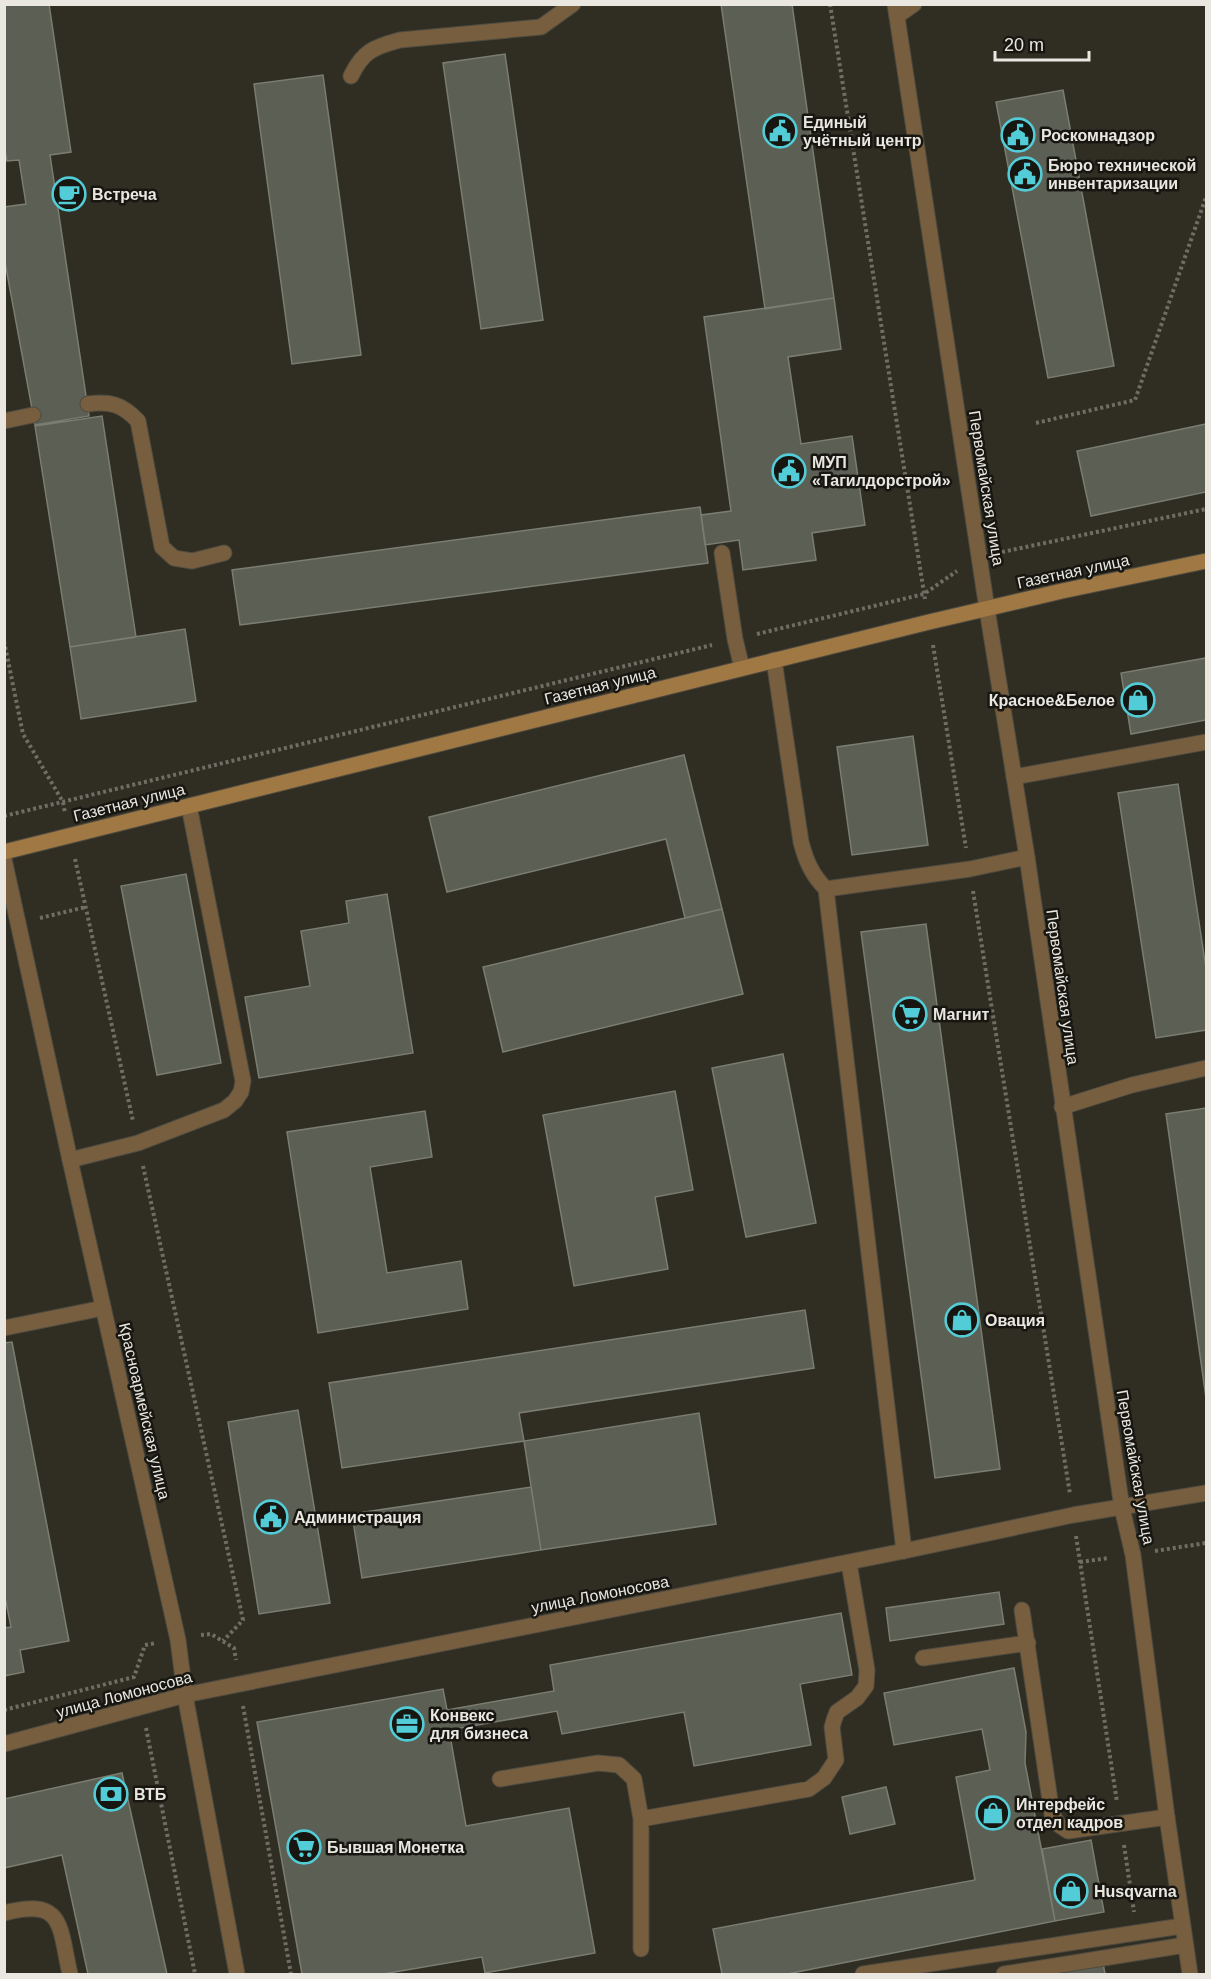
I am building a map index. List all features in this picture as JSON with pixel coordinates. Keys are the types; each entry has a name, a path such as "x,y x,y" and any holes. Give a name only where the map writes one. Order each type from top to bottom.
{"main road":[{"name":"Газетная улица","path":"4,852 929,622 1206,561"}],"street":[{"path":"351,76 358,62 367,52 382,45 400,40 542,27 573,4"},
{"path":"896,10 914,4"},
{"name":"Первомайская улица","path":"896,10 1027,858 1122,1508 1133,1555 1190,1974"},
{"path":"88,405 103,402 116,405 128,410 138,421 162,547 174,558 192,561 224,553"},
{"path":"4,421 33,414"},
{"path":"722,553 735,639 742,668"},
{"path":"774,660 801,842 807,864 817,881 826,889 904,1551"},
{"path":"1014,777 1206,746"},
{"path":"70,1160 138,1143 202,1119 224,1110 235,1101 241,1092 243,1081 189,806"},
{"path":"826,889 1027,858"},
{"name":"Красноармейская улица","path":"4,859 178,1640 185,1695 237,1974"},
{"path":"1062,1107 1132,1085 1206,1068"},
{"path":"4,1328 103,1308"},
{"name":"улица Ломоносова","path":"4,1744 185,1695 849,1563 1073,1515 1206,1493"},
{"path":"641,1819 809,1789 831,1770 836,1760 832,1727 837,1712 857,1698 866,1686 867,1670 849,1563"},
{"path":"1022,1610 1052,1814 1059,1825 1068,1831 1167,1817"},
{"path":"924,1658 1028,1643"},
{"path":"500,1779 598,1764 619,1765 628,1771 634,1779 641,1819 641,1949"},
{"path":"4,1914 25,1908 47,1911 55,1918 60,1929 70,1974"},
{"path":"863,1974 1182,1926"},
{"path":"1004,1974 1185,1945"}],"path":[{"path":"830,4 1138,1933"},
{"path":"1036,423 1135,400 1206,197"},
{"path":"4,816 924,594 979,557 1206,510"},
{"path":"18,923 86,907"},
{"path":"195,1974 142,1707 134,1677 145,1645 211,1634 234,1648"},
{"path":"4,1710 134,1677"},
{"path":"240,1684 291,1974"}],"building":[{"path":"4,4 49,4 71,152 50,155 89,416 35,425 4,257 4,207 26,204 19,160 7,161 4,146"},
{"path":"721,4 792,4 834,298 765,309"},
{"path":"505,54 543,320 481,329 443,63"},
{"path":"323,75 361,355 292,364 254,84"},
{"path":"1063,90 1114,366 1048,378 996,102"},
{"path":"834,298 841,349 788,357 801,444 852,436 865,525 812,533 816,560 743,570 739,540 705,545 701,515 731,511 704,317"},
{"path":"102,416 136,637 70,647 35,426"},
{"path":"1206,424 1206,492 1091,516 1077,451"},
{"path":"700,507 708,563 240,625 232,570"},
{"path":"185,629 196,701 81,719 70,647"},
{"path":"1206,658 1206,720 1131,734 1121,673"},
{"path":"913,736 928,845 852,855 837,747"},
{"path":"684,755 722,909 685,918 666,839 447,892 429,817"},
{"path":"1178,784 1206,968 1206,1030 1156,1038 1118,793"},
{"path":"186,874 221,1063 157,1075 121,886"},
{"path":"387,894 413,1053 259,1078 245,997 310,986 301,931 349,923 346,901"},
{"path":"722,909 743,994 503,1052 483,967"},
{"path":"926,924 1000,1469 935,1478 861,932"},
{"path":"783,1054 816,1223 746,1237 712,1068"},
{"path":"675,1091 693,1190 655,1197 668,1269 574,1286 543,1115"},
{"path":"1206,1108 1206,1398 1166,1114"},
{"path":"425,1111 432,1157 370,1167 387,1273 461,1261 468,1309 318,1333 287,1132"},
{"path":"805,1310 814,1368 519,1413 524,1441 342,1468 329,1383"},
{"path":"12,1342 69,1641 20,1650 24,1672 4,1676 4,1628 11,1627 4,1592 4,1343"},
{"path":"298,1410 330,1603 259,1614 228,1422"},
{"path":"699,1413 716,1524 541,1550 524,1441"},
{"path":"531,1487 541,1550 362,1578 352,1514"},
{"path":"999,1592 1004,1624 890,1641 886,1608"},
{"path":"841,1613 852,1675 800,1684 811,1745 694,1766 684,1712 562,1734 557,1711 449,1730 466,1826 569,1808 595,1953 485,1973 482,1957 383,1974 302,1974 257,1722 443,1689 447,1710 554,1691 550,1665"},
{"path":"1014,1668 1026,1732 1025,1763 1055,1921 787,1974 722,1974 713,1929 975,1880 956,1777 990,1770 982,1729 894,1745 884,1693"},
{"path":"122,1773 167,1974 88,1974 62,1855 4,1868 4,1799"},
{"path":"886,1787 895,1824 850,1834 842,1797"},
{"path":"1091,1840 1104,1912 1055,1921 1042,1849"},
{"path":"1103,1963 1105,1974 1044,1974"}],"place":[{"name":"Единый учётный центр","path":"780,131"},
{"name":"Роскомнадзор","path":"1018,135"},
{"name":"Бюро технической инвентаризации","path":"1025,174"},
{"name":"Встреча","path":"69,194"},
{"name":"МУП «Тагилдорстрой»","path":"789,471"},
{"name":"Красное&Белое","path":"1138,700"},
{"name":"Магнит","path":"910,1014"},
{"name":"Овация","path":"962,1320"},
{"name":"Администрация","path":"271,1517"},
{"name":"Конвекс для бизнеса","path":"407,1724"},
{"name":"ВТБ","path":"111,1794"},
{"name":"Интерфейс отдел кадров","path":"993,1813"},
{"name":"Бывшая Монетка","path":"304,1847"},
{"name":"Husqvarna","path":"1071,1891"}]}
